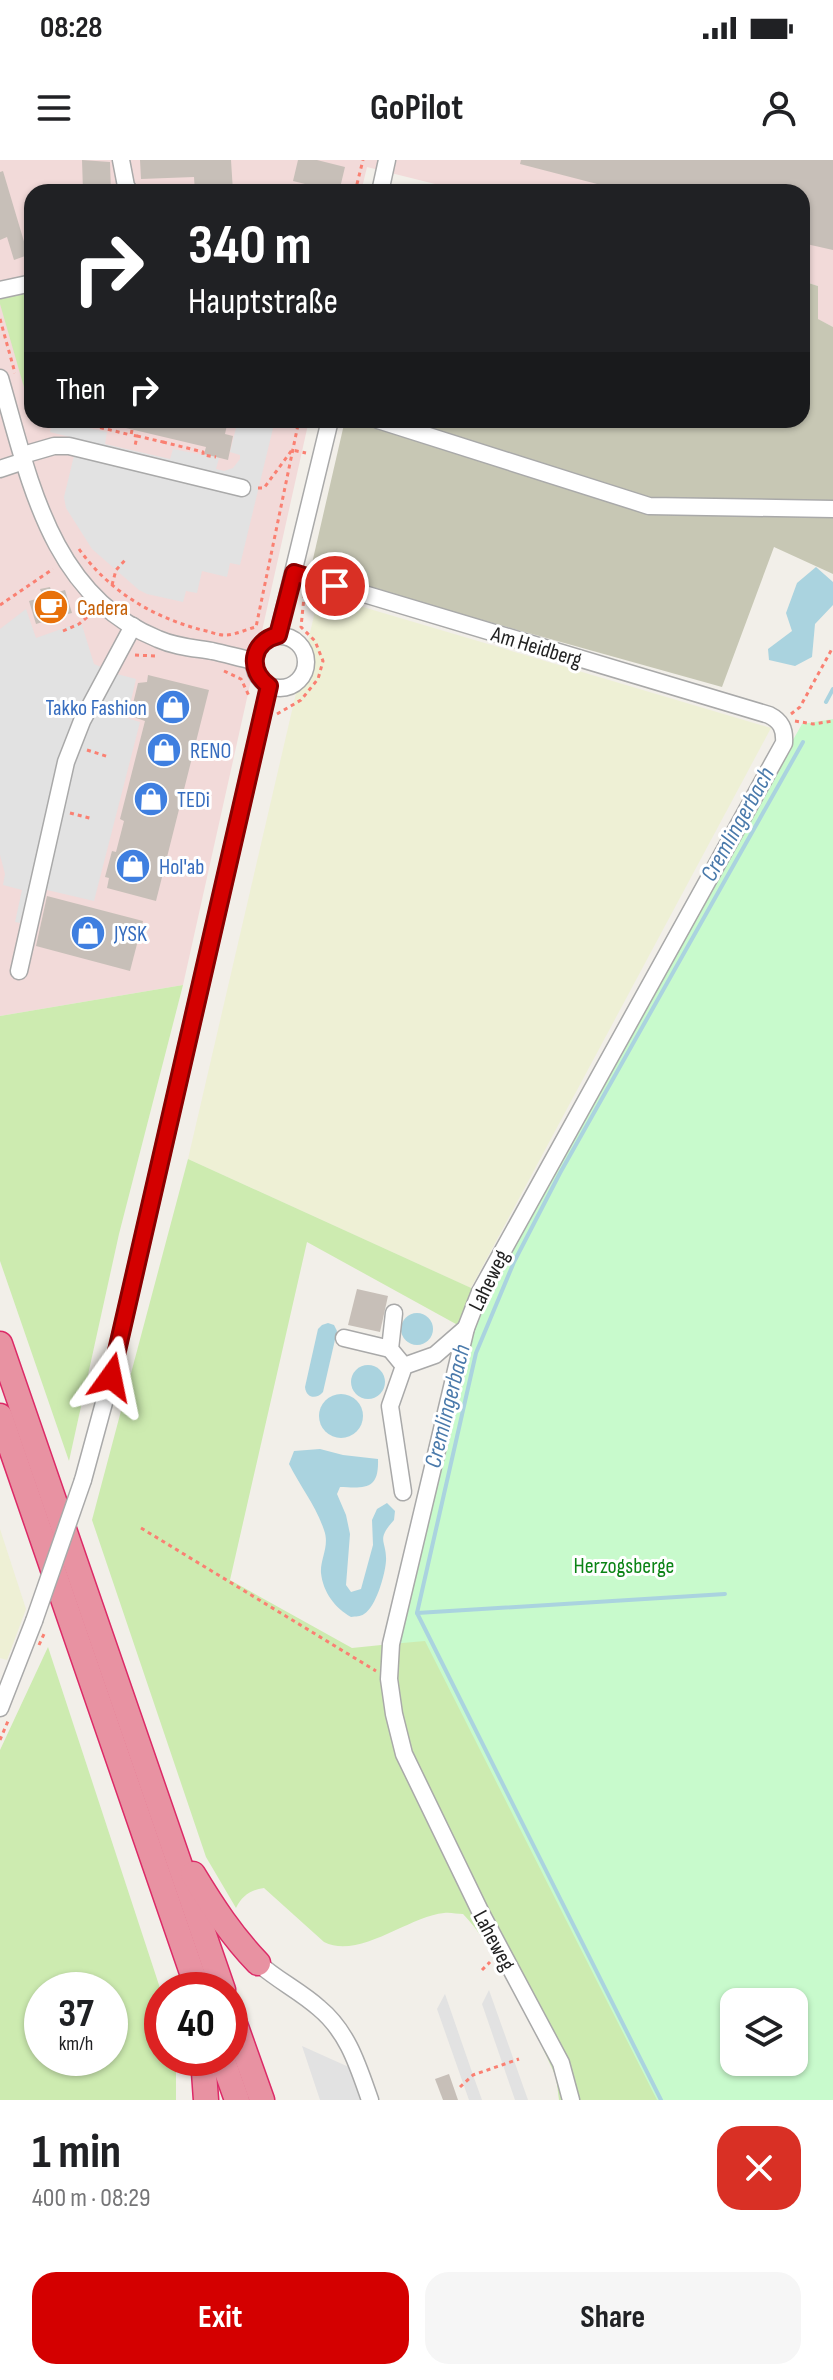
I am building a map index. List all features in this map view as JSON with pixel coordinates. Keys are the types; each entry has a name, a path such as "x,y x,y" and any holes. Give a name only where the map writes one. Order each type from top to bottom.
{"highway":[{"path":"0,1344 217,1972"},
{"path":"0,1416 191,1972"},
{"path":"166,1827 217,1914 236,1941 258,1963"},
{"path":"181,1943 187,1972"},
{"path":"248,2061 262,2100"},
{"path":"204,2076 206,2100"},
{"path":"228,2076 237,2100"}],"street":[{"path":"121,160 126,184"},
{"path":"382,184 387,160"},
{"path":"0,290 24,285"},
{"path":"8,375 5,413 42,516 72,554 101,603 133,626 169,643 254,661"},
{"path":"278,635 328,428"},
{"path":"403,428 649,506 833,509"},
{"path":"0,469 54,446 69,446 242,488"},
{"name":"Am Heidberg","path":"294,573 769,715 780,722"},
{"path":"19,971 73,742 133,626"},
{"path":"278,635 297,641 305,653 306,666 301,679 289,687 269,686 258,675 254,661 261,644 278,635"},
{"path":"0,1708 83,1480 111,1377 269,686"},
{"name":"Laheweg","path":"571,2100 561,2063 481,1913 404,1754 389,1679 394,1632 466,1328 480,1292 784,743 785,732 780,722"},
{"path":"390,1349 394,1313"},
{"path":"404,1366 435,1355 466,1328"},
{"path":"344,1338 390,1349 404,1366"},
{"path":"403,1492 390,1406 404,1366"},
{"path":"258,1963 319,2007 342,2032 355,2057 370,2100"}],"path":[{"path":"357,184 363,160"},
{"path":"0,319 8,375"},
{"path":"110,428 164,440 216,457"},
{"path":"0,605 72,554 136,603 169,621 226,636 256,627 297,428"},
{"path":"131,461 137,436"},
{"path":"242,488 264,488 292,450"},
{"path":"112,585 116,570 127,558"},
{"path":"63,631 79,624 92,613"},
{"path":"780,722 800,707 833,647"},
{"path":"220,669 241,679 251,699"},
{"path":"780,722 813,724 833,721"},
{"path":"73,742 92,753 109,757"},
{"path":"55,810 93,819"},
{"path":"141,1528 389,1679"},
{"path":"0,1726 5,1729"},
{"path":"460,2087 473,2075 519,2059"}],"shaded area":[{"path":"0,160 833,160 833,327 817,319 818,286 810,284 810,184 435,184 367,167 363,184 24,184 24,428 307,428 183,985 0,1016"},
{"path":"810,284 818,286 818,319 833,327 833,574 774,547 722,687 310,572 343,428 810,428"},
{"path":"51,428 89,428 107,432 105,444 170,459 173,449 219,458 216,469 224,471 233,468 240,459 240,455 230,452 236,428 273,428 240,565 230,563 227,577 202,571 197,593 186,591 183,602 139,590 92,549 66,508 64,497 78,439 50,432"},
{"path":"319,594 771,728 471,1288 188,1159"},
{"path":"26,609 36,638 81,622 94,664 136,679 127,718 140,722 94,901 30,886 20,923 15,922 22,890 3,885 5,874 0,855 0,629"},
{"path":"0,1529 26,1609 7,1660 0,1658"},
{"path":"489,1990 528,2100 515,2100 482,2004"},
{"path":"445,1994 482,2100 469,2100 437,2009"},
{"path":"302,2046 351,2068 362,2100 320,2100"}],"green space":[{"path":"24,291 24,387 0,304 0,297"},
{"name":"Herzogsberge","path":"833,719 833,2100 657,2100 425,1641 391,1644 480,1292 802,724"},
{"name":"Herzogsberge","path":"803,725 833,2100 559,2100 556,2077 504,1964 463,1914 430,1916 368,1942 338,1946 324,1942 264,1888 247,1894 236,1908 206,1857 92,1520 188,1159 480,1292","holes":["307,1242 465,1329 391,1644 352,1648 230,1580"]},
{"path":"183,985 119,1234 69,1461 0,1261 0,1016"},
{"path":"48,1647 155,1972 144,1972 144,2076 176,2076 176,2100 0,2100 0,1750"}],"water":[{"path":"816,567 833,582 833,605 815,624 812,657 795,666 769,660 768,649 792,631 786,613 797,583"},
{"path":"417,1313 429,1317 433,1329 429,1341 417,1345 405,1341 401,1329 405,1317"},
{"path":"328,1323 334,1325 337,1331 323,1392 312,1397 305,1387 318,1329"},
{"path":"368,1365 380,1370 385,1382 380,1394 368,1399 356,1394 351,1382 356,1370"},
{"path":"341,1394 356,1401 363,1416 356,1431 341,1438 326,1431 319,1416 326,1401"},
{"path":"320,1449 378,1459 373,1482 364,1487 340,1487 337,1494 350,1534 346,1585 351,1592 361,1589 373,1545 372,1520 377,1509 387,1503 395,1511 394,1520 383,1537 386,1561 379,1590 372,1605 359,1616 351,1617 345,1613 327,1593 321,1573 326,1542 324,1530 289,1464 294,1451"}],"building":[{"path":"82,160 110,162 111,184 83,184"},
{"path":"140,160 231,160 232,184 194,184 194,177 141,179"},
{"path":"298,160 317,160 345,167 341,184 293,181"},
{"path":"521,160 833,160 833,250 810,245 810,184 597,184 520,164"},
{"path":"3,171 24,242 24,256 14,260 7,237 0,240 0,172"},
{"path":"126,428 226,428 225,434 233,436 228,460 204,454 206,447"},
{"name":"Cadera","path":"50,587 52,594 65,590 72,613 60,616 61,621 50,624 49,620 36,624 29,601 43,597 40,589"},
{"path":"148,675 209,690 156,901 107,888 109,878 105,877 124,821 120,819 145,721 130,716 138,683 147,682"},
{"name":"JYSK","path":"47,896 143,921 130,971 36,946"},
{"path":"357,1289 388,1296 380,1332 348,1325"},
{"path":"449,2074 458,2100 443,2100 435,2079"}],"waterway":[{"name":"Cremlingerbach","path":"826,702 833,689"},
{"name":"Cremlingerbach","path":"661,2100 417,1613 476,1353 514,1262 560,1173 803,742"},
{"path":"417,1613 725,1594"}],"place":[{"name":"Cadera","path":"51,607"},
{"name":"Takko Fashion","path":"173,707"},
{"name":"RENO","path":"164,750"},
{"name":"TEDi","path":"151,799"},
{"name":"Hol'ab","path":"133,866"},
{"name":"JYSK","path":"88,933"}],"route":[{"path":"111,1377 269,686 255,671 255,655 261,644 278,635 294,573 335,586"}]}
